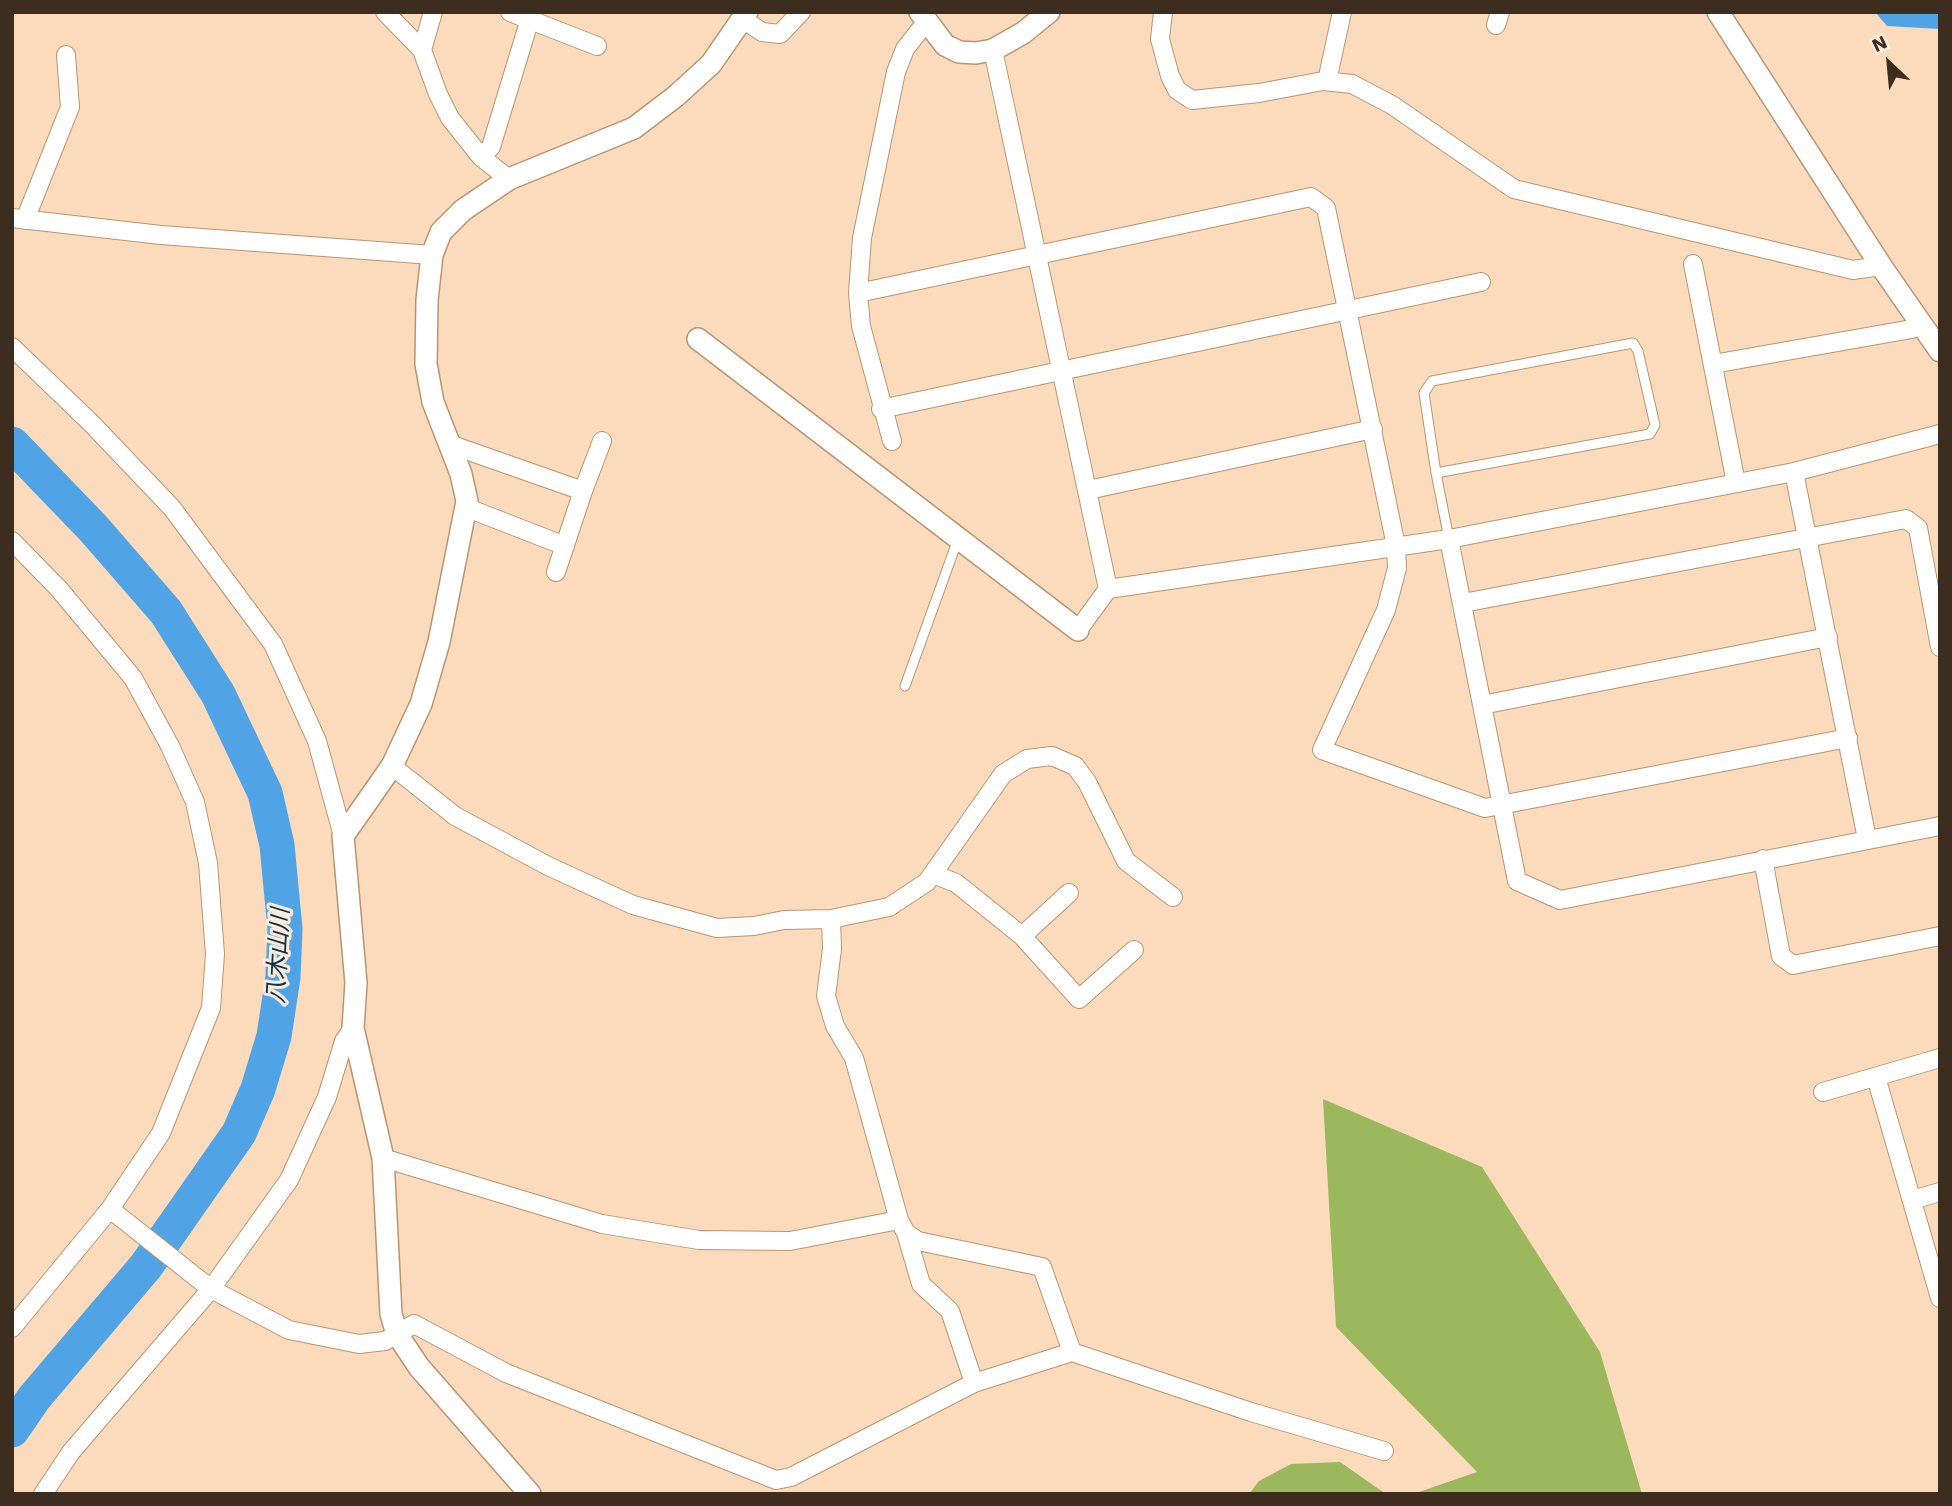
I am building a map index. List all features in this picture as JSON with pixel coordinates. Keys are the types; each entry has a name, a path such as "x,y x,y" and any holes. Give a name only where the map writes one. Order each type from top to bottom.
{"street":[{"path":"385,12 422,50 428,71 450,118 481,157 509,179"},
{"path":"422,50 433,12"},
{"path":"510,12 531,16 597,46"},
{"path":"343,836 392,766 421,704 439,642 465,507 461,474 433,402 426,364 427,300 432,255 441,232 463,210 509,179 634,128 676,96 711,64 740,15 762,32 780,34 801,12"},
{"path":"891,442 861,326 858,293 862,237 896,72 923,17 945,44 959,51 976,53 993,50 1023,33 1049,12"},
{"path":"1163,12 1160,38 1170,76 1177,90 1192,100 1328,81 1352,84 1392,105 1514,189 1853,270 1881,266"},
{"path":"1328,81 1342,12"},
{"path":"1718,12 1881,266 1940,351"},
{"path":"481,157 491,147 531,16"},
{"path":"993,50 1108,589"},
{"path":"66,55 70,107 18,219 148,233 432,255"},
{"path":"858,293 1311,197 1326,208 1373,429 1396,546 1397,568 1386,610 1322,750 1485,808 1848,738"},
{"path":"1693,264 1736,483"},
{"path":"881,409 1480,282"},
{"path":"1713,364 1923,327"},
{"path":"698,339 1078,630 1108,589 1449,539 1794,472 1940,435"},
{"path":"12,347 92,424 172,508 273,644 317,741 343,836 356,983 353,1028 383,1158 391,1314 397,1334 419,1367 530,1494"},
{"path":"1088,490 1373,429"},
{"path":"556,572 602,441"},
{"path":"449,444 583,491"},
{"path":"1794,472 1867,839"},
{"path":"465,507 565,546"},
{"path":"1464,603 1906,519 1917,528 1940,647"},
{"path":"1449,539 1464,603 1517,881 1560,900 1940,825"},
{"path":"12,541 59,589 133,678 170,746 195,802 208,863 215,954 211,1008 161,1133 110,1209 12,1328"},
{"path":"1482,705 1828,637"},
{"path":"392,766 455,816 548,866 633,905 717,928 831,919 889,907 915,891 933,874 1003,774 1027,759 1052,756 1075,766 1087,782 1126,861 1172,897"},
{"path":"1763,859 1781,956 1793,965 1940,936"},
{"path":"933,874 956,883 1022,936 1079,999 1134,950"},
{"path":"1022,936 1069,893"},
{"path":"831,919 832,949 826,996 835,1026 855,1058 921,1284 950,1311 974,1383"},
{"path":"43,1494 71,1452 212,1289 289,1180 327,1097 344,1041 353,1028"},
{"path":"1823,1092 1940,1058"},
{"path":"1876,1077 1940,1298"},
{"path":"383,1158 602,1224 699,1240 790,1241 902,1226"},
{"path":"1912,1200 1940,1192"},
{"path":"110,1209 212,1289 289,1330 359,1344 384,1341 414,1324 506,1373 776,1480 791,1477 974,1383 1072,1352 1251,1412 1384,1451"},
{"path":"902,1226 918,1241 1042,1267 1072,1352"}],"lane":[{"path":"1436,473 1650,434 1655,425 1638,351 1633,343 1432,381 1424,393 1436,473 1449,539"},
{"path":"905,686 958,537"}],"green space":[{"path":"1323,1099 1482,1167 1600,1352 1642,1494 1413,1494 1477,1472 1336,1327"},
{"path":"1340,1462 1386,1494 1249,1494 1259,1481 1291,1464"}],"water":[{"path":"1875,12 1940,12 1940,29 1887,26"}],"waterway":[{"name":"八木山川","path":"12,444 93,528 166,612 218,694 265,793 277,845 285,929 283,977 274,1036 258,1089 239,1133 146,1266 34,1398 12,1430"}]}
